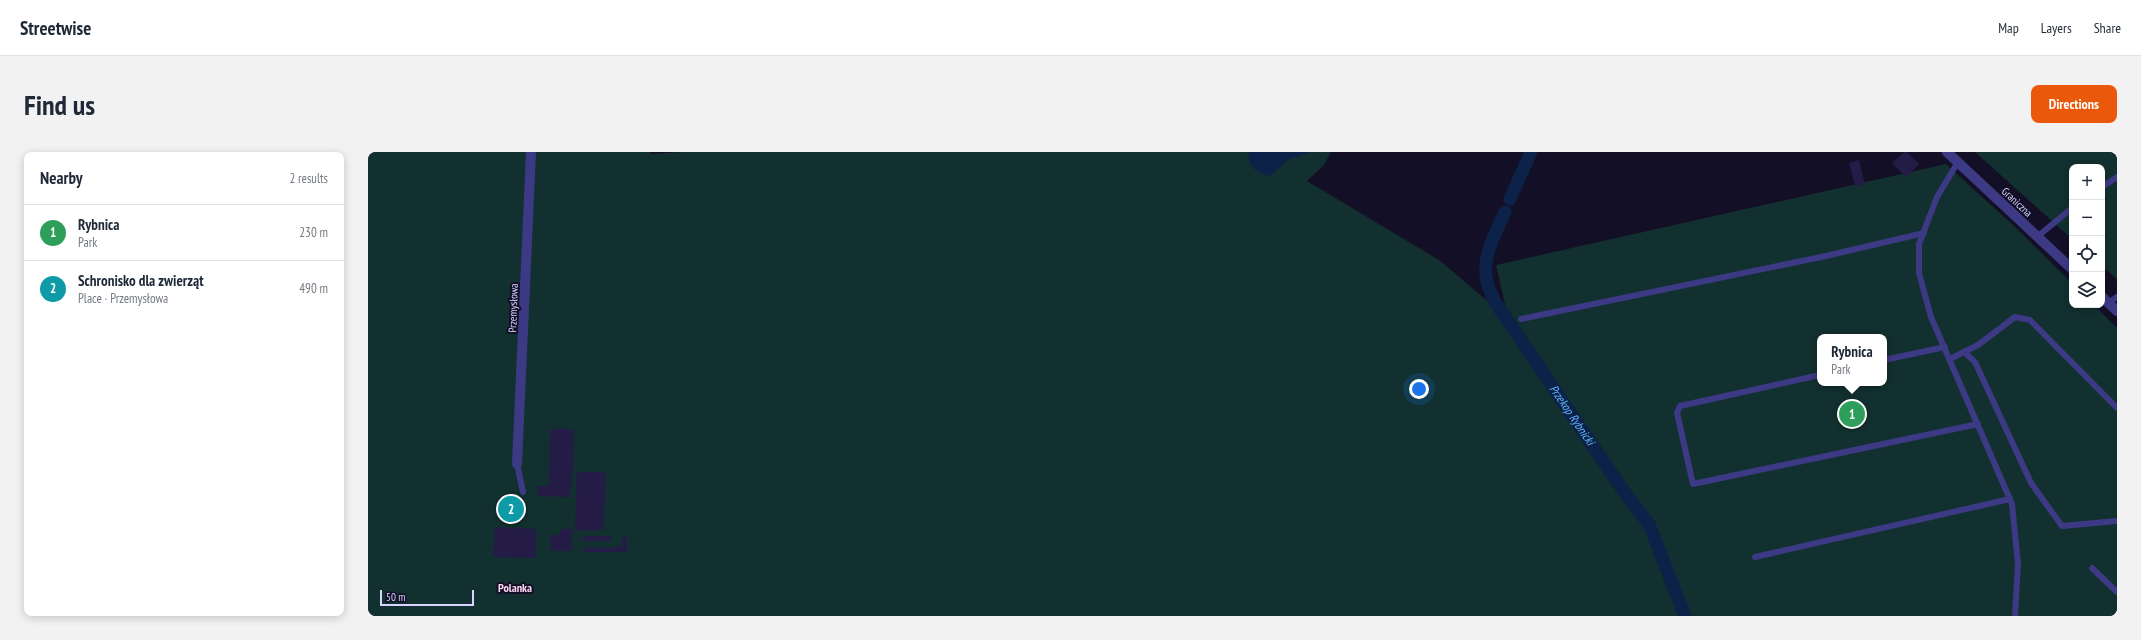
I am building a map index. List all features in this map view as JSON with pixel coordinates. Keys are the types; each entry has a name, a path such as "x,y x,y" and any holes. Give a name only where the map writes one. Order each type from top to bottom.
{"street":[{"name":"Przemysłowa","path":"517,464 531,152"},
{"name":"Graniczna","path":"1947,152 2069,266"},
{"path":"2105,300 2117,311"}],"lane":[{"path":"1958,162 1937,197 1919,244 1920,273 1931,317 2010,499 2018,564 2015,616"},
{"path":"2105,185 2117,177"},
{"path":"2037,237 2069,210"},
{"path":"1522,319 1826,256 1924,233"},
{"path":"2105,300 2117,297"},
{"path":"1950,359 1978,345 2015,317 2030,320 2117,408"},
{"path":"1887,359 1944,347"},
{"path":"1964,352 1975,362 2031,483 2062,526 2117,521"},
{"path":"1817,376 1680,406 1677,413 1693,484 1978,424"},
{"path":"517,464 523,492"},
{"path":"1755,557 2010,499"},
{"path":"2092,568 2117,592"}],"green space":[{"path":"368,152 650,152 651,154 680,152 1331,152 1324,165 1307,181 1439,260 1508,318 1496,265 1946,164 2014,226 2069,280 2069,308 2097,308 2117,328 2117,616 368,616"},
{"path":"1975,152 2117,152 2117,279 2105,269 2105,164 2069,164 2069,236"}],"water":[{"path":"1249,152 1311,152 1289,159 1270,176 1257,171 1251,165"}],"building":[{"path":"1904,152 1907,152 1919,164 1906,177 1892,163"},
{"path":"1859,160 1865,184 1855,186 1849,163"},
{"path":"550,429 574,429 572,487 570,487 570,497 538,496 538,486 549,486"},
{"path":"577,472 605,472 604,530 575,530"},
{"path":"500,500 519,501 519,505 524,505 523,513 518,513 518,518 499,516"},
{"path":"495,527 536,529 535,558 493,557"},
{"path":"560,529 572,529 572,551 551,551 551,535 560,535"},
{"path":"583,536 611,536 611,541 583,541"},
{"path":"622,537 627,537 627,552 583,552 583,548 622,547"}],"waterway":[{"name":"Przekop Rybnicki","path":"1510,199 1531,152"},
{"name":"Przekop Rybnicki","path":"1505,212 1490,245 1486,263 1487,281 1491,294 1627,496 1649,524 1685,616"}],"place":[{"name":"Rybnica","path":"1852,414"},
{"name":"Schronisko dla zwierząt","path":"511,509"}],"district":[{"name":"Polanka","path":"515,588"}]}
